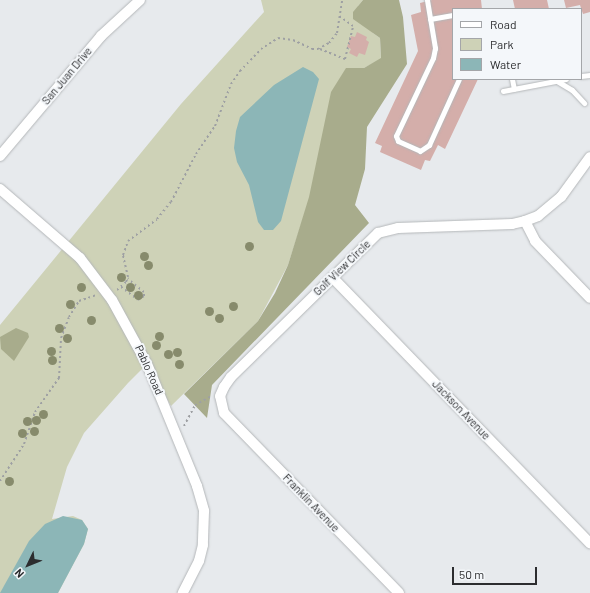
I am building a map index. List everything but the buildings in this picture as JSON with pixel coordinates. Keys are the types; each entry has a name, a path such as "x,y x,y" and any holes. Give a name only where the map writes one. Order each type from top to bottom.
{"street":[{"name":"San Juan Drive","path":"0,156 101,36 140,0"},
{"name":"Golf View Circle","path":"222,390 231,377 378,233 389,229 512,224 525,221 538,216 561,197 590,157"},
{"name":"Pablo Road","path":"0,189 72,248 107,293 147,364 201,496 205,526 199,561 183,593"},
{"path":"525,221 535,241 590,298"},
{"name":"Jackson Avenue","path":"332,277 590,543"},
{"name":"Franklin Avenue","path":"222,390 220,405 224,413 399,593"}],"lane":[{"path":"427,0 435,48 433,58 396,136 398,141 420,151 429,146 459,80"},
{"path":"430,19 452,15"},
{"path":"512,80 514,89"},
{"path":"503,91 562,80"},
{"path":"557,81 572,90 584,103"}],"path":[{"path":"318,49 334,38 342,0"},
{"path":"121,287 138,300 144,296 144,292 127,278 123,255 128,241 157,219 171,202 196,154 215,126 231,84 240,71 261,48 278,38 318,49 345,59 353,26 339,16"},
{"path":"0,481 24,444 35,412 59,378 61,338 74,306 86,298 107,293 121,287 127,278"},
{"path":"178,438 195,405 222,390"}],"green space":[{"path":"261,0 363,0 358,6 373,33 380,38 381,59 364,68 351,69 288,265 258,321 171,406 147,364 128,383 84,433 67,467 52,519 73,516 82,520 88,529 84,544 58,593 0,593 0,325 181,104 264,12"},
{"path":"363,0 399,0 403,17 407,64 367,127 365,169 355,205 369,223 212,385 207,418 184,394 258,321 275,293 288,265 309,197 331,92 346,68 364,68 381,58 380,38 353,19 353,12"},
{"path":"16,328 28,333 29,337 14,361 1,349 0,337"}],"water":[{"path":"303,67 313,72 319,79 281,221 273,230 264,230 258,222 249,185 237,162 234,148 236,131 240,117 274,85"},
{"path":"63,516 82,520 88,529 84,544 58,593 0,593 29,541 45,524"}]}
